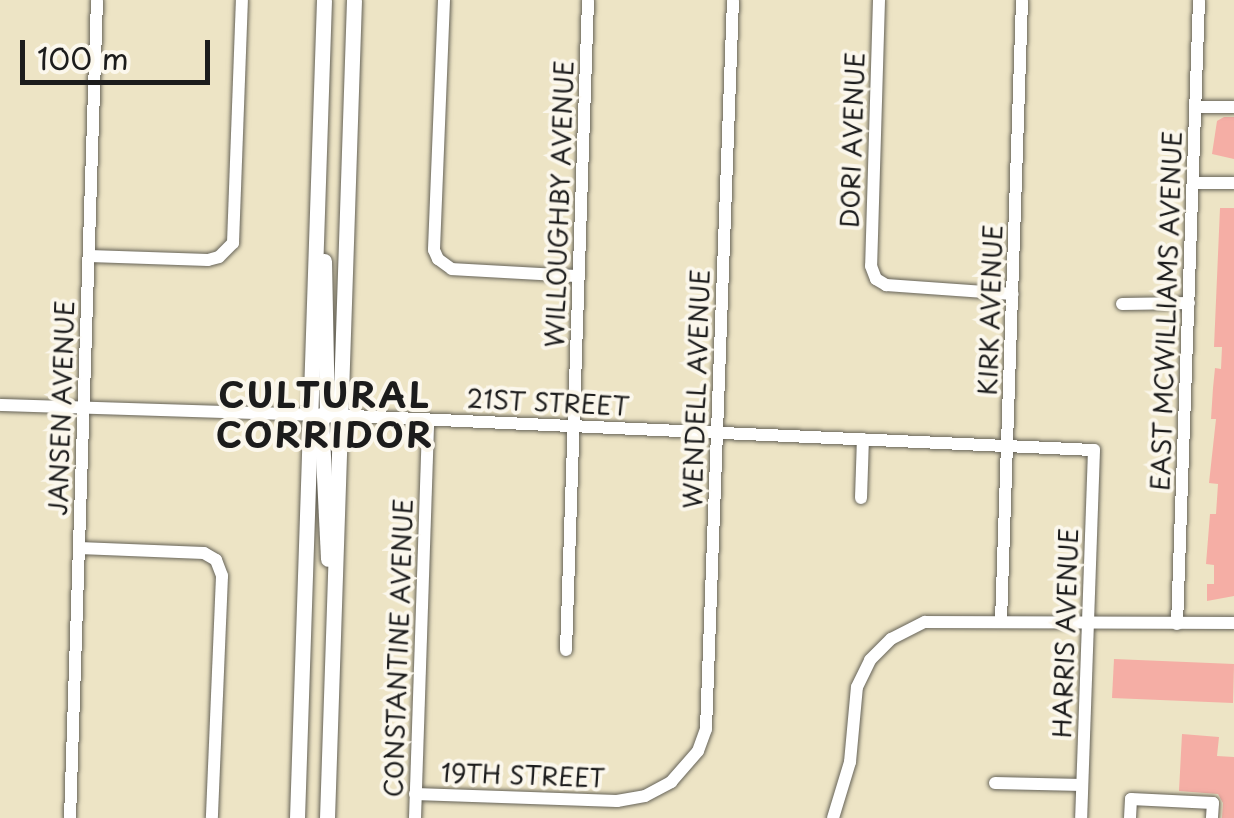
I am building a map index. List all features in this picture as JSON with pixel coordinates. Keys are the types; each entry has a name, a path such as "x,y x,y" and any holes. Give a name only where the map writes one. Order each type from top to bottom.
{"main road":[{"path":"324,0 316,223 325,415 325,532 334,602 327,818"},
{"path":"298,818 301,727 354,0"},
{"path":"301,727 306,818"}],"street":[{"name":"JANSEN AVENUE","path":"70,818 97,0"},
{"path":"88,256 208,260 233,243 242,0"},
{"path":"444,0 434,250 438,259 452,269 580,276"},
{"name":"WILLOUGHBY AVENUE","path":"566,650 588,0"},
{"name":"WENDELL AVENUE","path":"681,773 698,751 706,728 732,0"},
{"name":"DORI AVENUE","path":"880,0 871,266 876,280 886,285 1013,294"},
{"name":"KIRK AVENUE","path":"1000,621 1022,0"},
{"name":"EAST MCWILLIAMS AVENUE","path":"1178,624 1199,0"},
{"path":"1196,107 1234,107"},
{"path":"1193,183 1234,183"},
{"path":"1122,304 1189,303"},
{"name":"21ST STREET","path":"0,405 325,415 1094,450"},
{"name":"CONSTANTINE AVENUE","path":"414,818 428,420"},
{"path":"861,498 863,439"},
{"name":"HARRIS AVENUE","path":"1081,818 1094,450"},
{"path":"79,548 204,553 216,560 222,576 212,818"},
{"path":"833,818 850,762 857,687 870,660 891,639 925,622 1234,623"},
{"name":"19TH STREET","path":"416,794 617,801 645,796 681,773"},
{"path":"995,783 1082,784"},
{"path":"1130,818 1130,799 1212,804 1212,818"}],"building":[{"path":"1234,117 1234,159 1212,154 1217,121"},
{"path":"1220,208 1234,208 1234,596 1207,601 1207,584 1214,584 1214,565 1206,564 1210,514 1216,514 1218,484 1209,483 1216,419 1211,419 1213,388 1215,368 1221,369 1222,347 1214,347"},
{"path":"1114,659 1234,664 1233,703 1112,698"},
{"path":"1182,734 1219,737 1217,756 1234,757 1234,818 1222,818 1223,803 1218,794 1179,791"}],"district":[{"name":"CULTURAL CORRIDOR","path":"325,414"}]}
